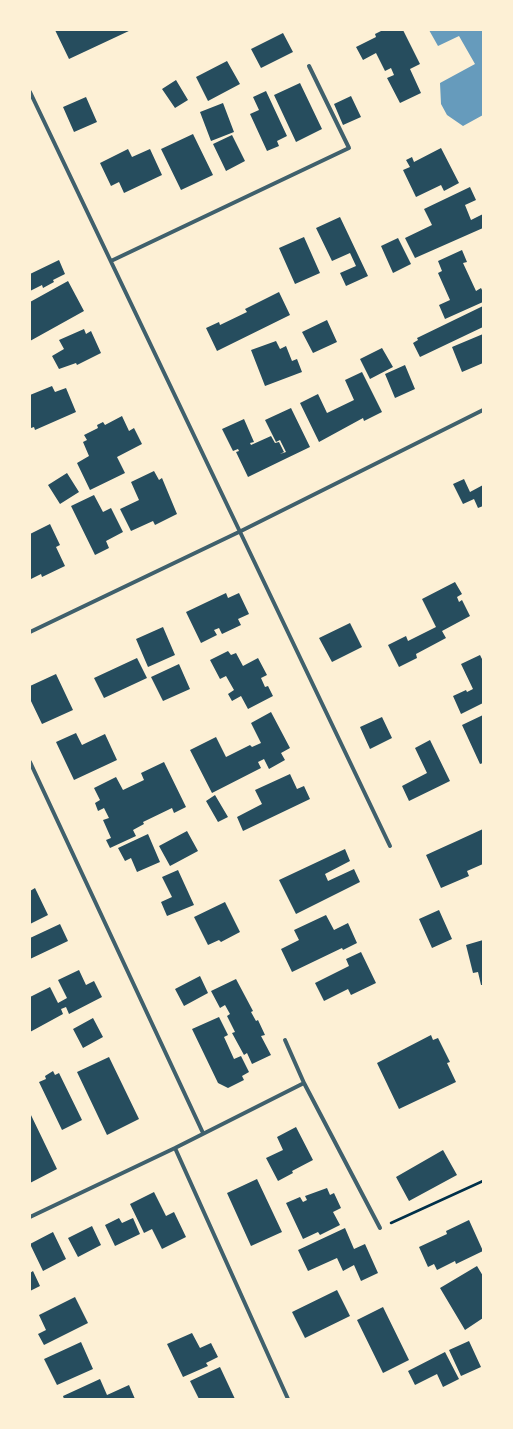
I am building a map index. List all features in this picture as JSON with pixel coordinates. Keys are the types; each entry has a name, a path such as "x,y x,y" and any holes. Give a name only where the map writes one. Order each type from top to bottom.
{"street":[{"path":"111,261 349,148 309,66"},
{"path":"30,92 241,531 390,846"},
{"path":"30,632 241,531 483,410"},
{"path":"30,762 203,1134"},
{"path":"285,1040 304,1083 380,1228"},
{"path":"30,1217 203,1134 304,1083"},
{"path":"174,1148 288,1399"}],"path":[{"path":"380,1228 483,1181"}],"water":[{"path":"429,30 483,30 483,115 463,126 447,115 441,104 440,83 475,64 459,36 438,46"}],"building":[{"path":"55,30 131,30 69,59"},
{"path":"383,30 403,30 420,64 410,69 421,93 400,103 387,78 394,75 391,68 385,71 376,53 363,60 356,47 376,37 375,34"},
{"path":"283,33 293,52 261,68 251,49"},
{"path":"227,61 240,84 208,101 196,77"},
{"path":"176,80 188,100 175,108 162,89"},
{"path":"300,83 322,129 296,142 274,95"},
{"path":"266,91 287,136 277,141 279,146 267,151 250,114 259,110 253,97"},
{"path":"351,96 361,117 343,125 334,104"},
{"path":"86,97 97,122 74,132 63,107"},
{"path":"223,103 234,132 211,141 200,112"},
{"path":"193,134 213,175 181,190 161,149"},
{"path":"232,135 245,161 226,171 213,144"},
{"path":"441,148 459,183 444,191 441,185 416,197 403,170 410,167 406,160 412,157 414,162"},
{"path":"128,149 132,157 150,149 162,175 124,193 119,182 111,186 100,163"},
{"path":"470,187 476,200 465,205 471,220 483,214 483,228 415,258 405,238 432,225 424,209"},
{"path":"340,217 368,276 346,286 340,273 356,266 350,253 332,261 316,228"},
{"path":"304,237 320,273 295,284 279,248"},
{"path":"398,238 411,264 393,273 381,246"},
{"path":"462,250 467,262 463,263 476,291 481,288 483,292 483,302 445,319 439,305 450,300 438,273 442,271 438,261"},
{"path":"59,260 65,274 53,280 54,282 43,288 42,285 30,291 30,274"},
{"path":"68,281 84,311 30,341 30,302"},
{"path":"279,292 290,315 217,351 206,328 219,322 220,325 247,312 245,309"},
{"path":"483,306 483,327 420,357 413,343 418,340 417,338"},
{"path":"327,320 337,342 313,353 302,332"},
{"path":"84,329 86,334 91,331 101,353 77,365 76,363 59,369 52,356 64,349 59,340"},
{"path":"483,334 483,363 462,372 452,347"},
{"path":"276,341 280,349 286,346 292,361 297,359 302,372 265,386 251,350"},
{"path":"382,348 393,367 370,379 360,359"},
{"path":"405,365 415,389 395,398 385,374"},
{"path":"362,372 382,412 364,421 363,418 319,442 300,403 318,394 327,413 354,400 345,380"},
{"path":"52,386 55,392 66,388 76,412 35,430 34,427 31,428 30,426 30,395"},
{"path":"291,408 310,447 283,460 280,454 286,452 280,440 276,442 265,420"},
{"path":"122,416 129,431 134,428 142,444 117,457 125,473 90,490 77,463 89,456 83,442 87,440 84,435 98,428 97,425 103,422 105,425"},
{"path":"244,419 254,442 250,443 251,445 271,436 275,443 279,442 284,452 280,454 283,460 248,477 236,452 239,451 238,449 233,451 222,429"},
{"path":"154,471 159,480 162,478 177,514 155,525 153,521 131,531 120,509 139,500 131,482"},
{"path":"67,473 79,492 60,504 48,485"},
{"path":"464,479 470,492 483,485 483,506 478,508 474,499 463,504 453,484"},
{"path":"94,495 103,512 111,508 123,532 106,541 109,548 95,555 71,506"},
{"path":"50,524 60,545 56,547 65,566 42,577 41,574 31,579 30,534"},
{"path":"455,582 462,594 457,597 459,602 462,600 470,616 442,631 446,638 416,654 417,658 399,667 388,645 406,636 408,641 436,627 422,599"},
{"path":"226,593 228,598 239,593 249,614 238,619 241,625 222,634 219,628 214,630 217,635 201,643 186,612"},
{"path":"350,623 362,647 332,662 319,638"},
{"path":"163,627 175,655 148,667 136,639"},
{"path":"228,651 231,655 236,653 243,666 258,658 267,675 261,678 265,687 268,686 273,696 248,709 241,696 232,701 228,694 234,690 226,676 220,679 210,660"},
{"path":"480,655 483,661 483,703 461,714 453,696 466,690 467,692 473,689 461,664"},
{"path":"137,658 147,678 104,698 94,678"},
{"path":"179,664 190,689 163,701 151,677"},
{"path":"56,674 73,710 42,724 30,699 30,686"},
{"path":"271,712 290,748 281,753 285,760 269,769 264,759 258,762 261,768 212,793 190,750 216,737 226,757 250,745 252,747 261,743 251,723"},
{"path":"483,715 483,763 480,764 462,725"},
{"path":"382,717 392,738 370,749 360,727"},
{"path":"76,733 82,745 105,734 117,760 74,780 56,742"},
{"path":"430,740 450,781 409,801 402,786 427,773 415,748"},
{"path":"164,762 186,807 174,813 172,808 143,822 144,824 133,830 136,836 110,848 106,840 111,838 103,820 109,818 104,808 98,811 95,803 100,800 94,788 116,777 123,790 144,780 141,773"},
{"path":"290,774 297,789 304,786 310,799 243,831 237,817 262,804 255,790"},
{"path":"215,795 228,817 218,822 206,801"},
{"path":"483,829 483,864 467,871 469,876 441,888 426,855"},
{"path":"187,831 198,851 170,866 159,846"},
{"path":"148,834 160,862 137,872 131,858 125,861 118,848"},
{"path":"345,849 350,861 325,874 328,881 354,869 360,882 296,914 279,880"},
{"path":"178,870 194,905 167,916 161,902 172,897 162,877"},
{"path":"35,888 48,915 30,924 30,891"},
{"path":"225,902 240,932 221,942 219,940 208,945 194,917"},
{"path":"439,910 452,939 432,948 419,919"},
{"path":"326,915 334,930 348,923 357,943 343,950 342,948 292,972 281,949 299,940 294,930"},
{"path":"60,924 68,941 30,959 30,938"},
{"path":"483,940 483,985 481,985 478,972 473,973 466,945"},
{"path":"361,952 376,983 351,995 348,989 324,1001 315,983 349,966 346,959"},
{"path":"79,970 86,985 94,981 102,997 69,1014 66,1007 61,1009 63,1014 30,1032 30,997 50,987 58,1003 67,998 58,980"},
{"path":"200,976 208,993 184,1006 175,989"},
{"path":"236,979 253,1011 251,1012 256,1021 258,1020 265,1035 261,1036 271,1055 252,1064 247,1053 244,1055 232,1033 235,1032 227,1016 230,1014 225,1005 220,1008 211,991"},
{"path":"219,1017 228,1035 224,1037 234,1059 241,1056 249,1072 242,1076 244,1080 228,1088 218,1083 192,1029"},
{"path":"93,1018 103,1037 83,1048 73,1029"},
{"path":"431,1035 433,1040 438,1038 450,1062 447,1063 456,1082 399,1109 377,1063"},
{"path":"109,1057 139,1119 107,1135 77,1072"},
{"path":"53,1071 55,1075 59,1073 82,1120 62,1130 39,1082 46,1079 45,1076"},
{"path":"30,1113 57,1169 30,1183"},
{"path":"296,1127 313,1160 292,1171 293,1173 278,1181 266,1158 283,1150 277,1137"},
{"path":"443,1150 457,1175 409,1201 396,1177"},
{"path":"257,1179 282,1232 251,1246 227,1193"},
{"path":"327,1188 330,1195 334,1193 341,1208 333,1212 340,1225 320,1235 318,1232 303,1239 286,1203 300,1197 303,1202 307,1200 305,1196"},
{"path":"154,1192 166,1216 174,1212 186,1237 162,1249 152,1229 144,1233 130,1204"},
{"path":"119,1218 122,1223 133,1218 140,1234 115,1246 105,1225"},
{"path":"469,1220 483,1251 456,1264 455,1261 437,1270 434,1264 428,1267 419,1247 447,1234 446,1231"},
{"path":"92,1226 101,1245 78,1257 68,1238"},
{"path":"345,1228 354,1249 365,1244 378,1273 361,1281 354,1265 343,1271 337,1258 308,1271 298,1250"},
{"path":"53,1232 66,1259 43,1271 30,1244"},
{"path":"477,1266 483,1276 483,1318 465,1330 440,1288"},
{"path":"33,1271 40,1286 30,1291 30,1273"},
{"path":"337,1290 350,1316 305,1338 292,1312"},
{"path":"75,1297 88,1323 44,1345 38,1334 46,1330 39,1315"},
{"path":"383,1307 409,1360 383,1373 357,1320"},
{"path":"192,1333 200,1348 211,1343 218,1357 206,1363 208,1366 183,1377 167,1344"},
{"path":"469,1341 481,1367 461,1376 449,1350"},
{"path":"81,1342 93,1369 57,1385 44,1359"},
{"path":"445,1352 459,1379 443,1387 437,1374 415,1385 408,1371"},
{"path":"220,1367 235,1399 199,1399 190,1381"},
{"path":"100,1379 107,1395 129,1385 135,1399 64,1399 63,1396"}]}
